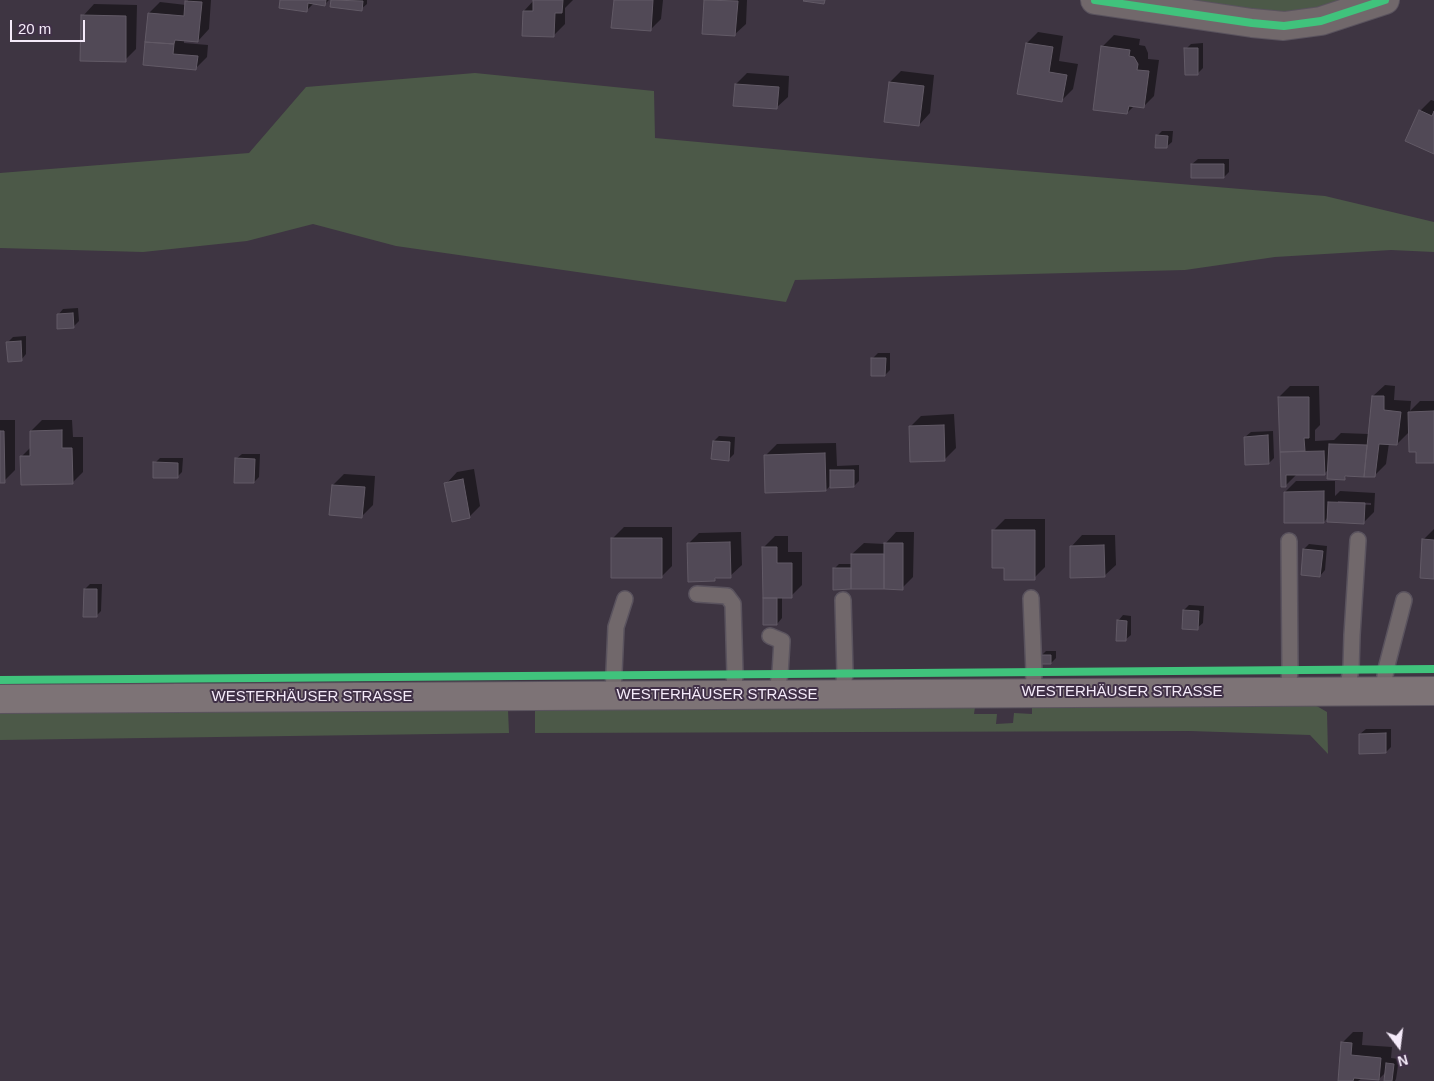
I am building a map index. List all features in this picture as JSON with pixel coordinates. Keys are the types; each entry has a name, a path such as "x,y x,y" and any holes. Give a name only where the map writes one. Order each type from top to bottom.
{"main road":[{"name":"WESTERHÄUSER STRASSE","path":"0,699 1434,691"}],"street":[{"path":"1095,0 1284,26 1321,21 1385,0"}],"lane":[{"path":"1347,691 1351,670 1358,540"},
{"path":"1288,692 1290,670 1290,541"},
{"path":"698,594 727,596 733,604 735,675 733,694"},
{"path":"1031,598 1033,693"},
{"path":"613,695 616,627 625,599"},
{"path":"842,694 845,674 843,600"},
{"path":"1383,691 1386,669 1404,600"},
{"path":"770,636 782,641 780,674 776,694"}],"green space":[{"path":"1176,0 1349,0 1310,12 1270,18"},
{"path":"475,73 654,91 655,138 1325,196 1434,222 1434,252 1391,250 1275,257 1185,270 795,280 786,302 396,246 313,224 247,241 143,252 0,248 0,173 249,153 306,87"},
{"path":"1315,705 1327,712 1328,754 1310,735 1190,731 535,733 535,709 975,707 974,714 997,714 996,724 1013,723 1014,713 1032,714 1032,706"},
{"path":"508,710 509,733 0,740 0,712"}],"building":[{"path":"280,0 326,0 325,6 308,3 307,12 279,8"},
{"path":"331,0 363,1 362,11 330,7"},
{"path":"533,0 563,0 562,13 555,13 554,37 522,36 523,11 533,11"},
{"path":"614,0 653,0 651,31 611,28"},
{"path":"704,0 738,1 735,36 702,34"},
{"path":"804,0 825,0 824,4"},
{"path":"185,1 202,2 198,42 175,40 174,44 145,42 148,13 184,16"},
{"path":"81,15 126,16 126,62 80,61"},
{"path":"145,42 174,44 173,54 198,56 196,70 143,65"},
{"path":"1026,43 1053,47 1049,72 1067,75 1062,102 1017,94"},
{"path":"1101,46 1130,50 1129,56 1134,57 1138,64 1137,70 1149,71 1144,108 1129,106 1127,114 1093,110"},
{"path":"1184,48 1198,48 1198,75 1185,75"},
{"path":"889,82 924,86 919,126 884,122"},
{"path":"735,84 779,87 777,109 733,106"},
{"path":"1419,110 1432,116 1434,111 1434,154 1405,141"},
{"path":"1156,135 1168,136 1167,148 1155,148"},
{"path":"1191,164 1224,164 1224,178 1191,178"},
{"path":"73,313 74,328 57,329 57,314"},
{"path":"21,341 22,361 8,362 6,342"},
{"path":"871,358 886,358 885,376 871,376"},
{"path":"1372,396 1384,396 1384,410 1401,412 1397,445 1379,444 1375,477 1364,477"},
{"path":"1278,397 1309,397 1309,438 1304,438 1305,451 1280,452"},
{"path":"1434,411 1434,463 1416,463 1416,452 1409,452 1408,412"},
{"path":"944,425 945,461 910,462 909,426"},
{"path":"62,430 62,448 72,448 73,484 21,485 20,456 30,456 30,431"},
{"path":"0,431 4,431 5,483 0,483"},
{"path":"1268,435 1269,464 1245,465 1244,437"},
{"path":"713,441 730,442 729,461 711,459"},
{"path":"1329,444 1367,445 1364,477 1345,476 1345,480 1327,479"},
{"path":"1324,451 1325,475 1286,475 1286,487 1281,487 1280,452"},
{"path":"825,453 826,491 765,493 764,455"},
{"path":"235,458 255,459 254,483 234,483"},
{"path":"153,462 178,463 178,478 153,478"},
{"path":"830,470 854,470 854,487 830,488"},
{"path":"463,479 470,518 452,522 444,483"},
{"path":"332,485 365,487 362,518 329,515"},
{"path":"1324,491 1324,523 1284,523 1284,492"},
{"path":"1328,502 1365,503 1364,524 1327,522"},
{"path":"992,530 1035,530 1035,580 1004,580 1004,568 992,568"},
{"path":"611,538 662,538 662,578 611,578"},
{"path":"1422,539 1434,540 1434,579 1420,578"},
{"path":"730,542 731,578 715,578 715,581 688,582 687,543"},
{"path":"884,543 903,543 903,590 884,589"},
{"path":"1104,545 1105,577 1070,578 1070,546"},
{"path":"762,547 777,547 777,563 792,563 792,598 763,598"},
{"path":"1303,549 1323,551 1320,577 1301,575"},
{"path":"851,554 884,554 884,589 851,589"},
{"path":"833,568 851,568 851,589 833,590"},
{"path":"84,589 97,589 97,617 83,617"},
{"path":"763,598 777,598 777,625 763,625"},
{"path":"1183,610 1199,611 1198,630 1182,629"},
{"path":"1117,620 1127,621 1126,641 1116,641"},
{"path":"1040,655 1051,655 1051,664 1040,664"},
{"path":"1386,733 1386,753 1359,754 1359,734"},
{"path":"1341,1042 1352,1043 1351,1055 1381,1058 1379,1080 1354,1078 1353,1081 1338,1081"},
{"path":"1386,1063 1394,1064 1392,1081 1384,1081"}],"cycle path":[{"path":"1095,0 1284,26 1321,21 1385,0"},
{"path":"0,680 1434,669"}]}
